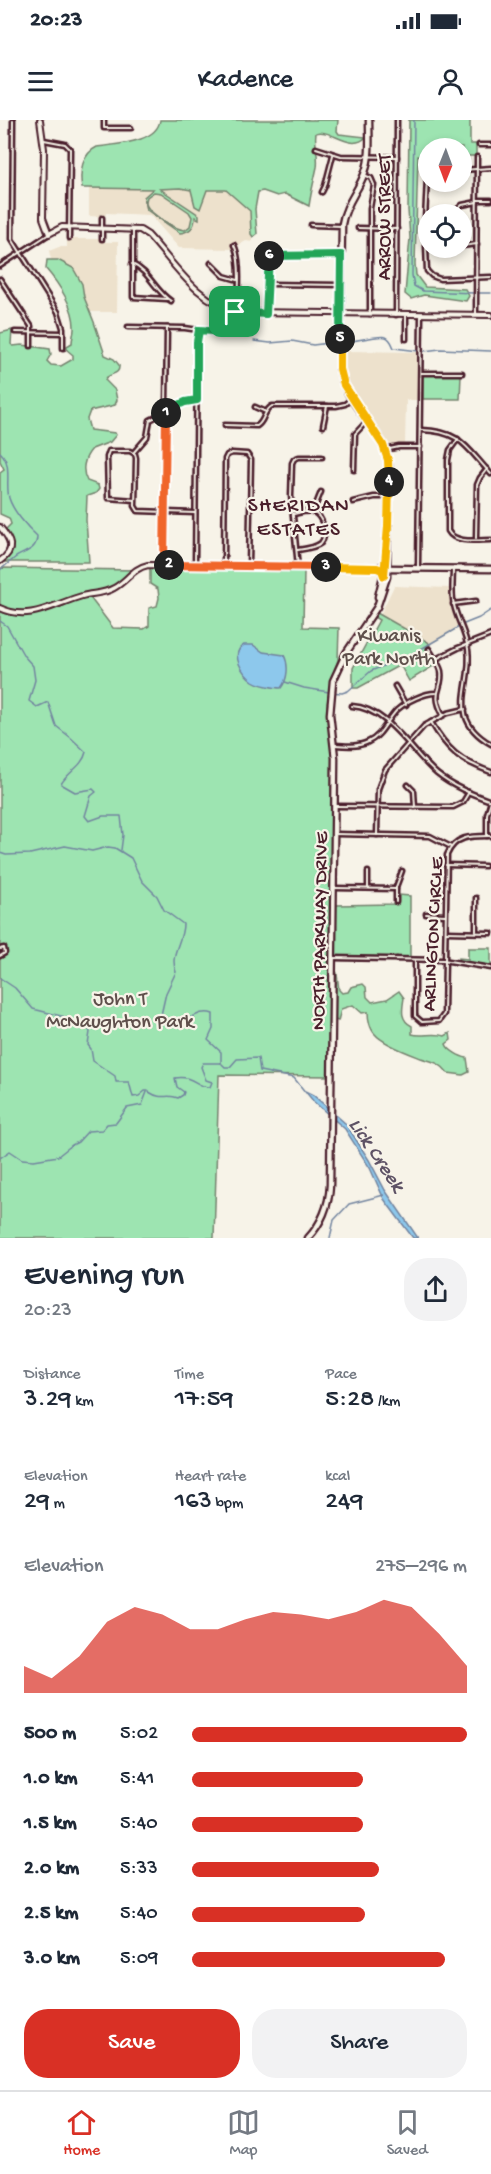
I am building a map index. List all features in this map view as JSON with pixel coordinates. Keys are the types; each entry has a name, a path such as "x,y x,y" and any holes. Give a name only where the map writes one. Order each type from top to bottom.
{"main road":[{"name":"NORTH PARKWAY DRIVE","path":"308,1238 319,1224 328,1201 335,834 335,745 330,714 331,692 341,662 364,627 377,601 387,568 389,466 385,450 351,399 340,373 342,226 346,206 364,175 368,157 369,120"},
{"path":"377,568 387,561 397,568"},
{"path":"377,568 382,570 386,576 397,568"},
{"path":"387,568 491,569"}],"street":[{"path":"13,120 12,235 20,253 56,306 61,319 63,348"},
{"path":"39,120 44,140 43,218 49,234"},
{"path":"104,120 104,128 131,128"},
{"name":"ARROW STREET","path":"396,315 397,120"},
{"path":"44,140 70,146 69,238"},
{"path":"479,145 491,145"},
{"path":"316,148 333,155 397,157"},
{"path":"322,192 326,186 333,155"},
{"path":"476,315 477,157"},
{"path":"472,169 491,168"},
{"path":"364,175 371,178 374,185 370,206 370,315"},
{"path":"468,204 491,200"},
{"path":"102,218 102,239"},
{"path":"311,225 342,226"},
{"path":"0,266 59,228 133,228 147,233 202,295 235,312 491,315"},
{"path":"133,228 133,297 167,299"},
{"path":"358,228 397,229"},
{"path":"472,245 477,244"},
{"path":"128,327 228,332 232,328 238,280 238,255 234,245"},
{"path":"266,314 267,256 341,255"},
{"path":"426,258 426,267 430,275 440,279 491,278"},
{"path":"211,263 224,276 238,280"},
{"path":"132,264 138,266 171,301"},
{"path":"0,279 30,324 31,346"},
{"path":"267,284 341,285"},
{"path":"406,315 406,339"},
{"path":"418,568 422,315"},
{"path":"164,565 167,328"},
{"path":"195,566 199,330"},
{"path":"15,332 63,333"},
{"path":"421,373 462,373"},
{"path":"225,425 257,426 262,422 270,407 341,405 351,399"},
{"path":"195,513 137,510 134,452 148,435 149,420 185,402 197,400"},
{"path":"323,426 327,406"},
{"path":"255,407 266,412"},
{"path":"354,470 355,434 367,421"},
{"path":"420,430 444,432 458,439 491,474"},
{"path":"458,439 450,450 448,460 447,528 450,537 457,539 491,540"},
{"path":"385,450 398,447 420,447"},
{"path":"134,452 112,451 108,453 107,495 110,500 135,500"},
{"path":"224,566 225,459 232,453 245,453 250,458 249,566"},
{"path":"298,567 291,494 293,461 299,457 322,457"},
{"path":"476,540 477,485 487,469"},
{"path":"313,513 321,492"},
{"path":"353,502 374,497 388,497"},
{"path":"293,514 313,513 321,521 324,534 323,539 316,546 297,550"},
{"path":"0,527 9,538 11,547 9,554 0,561"},
{"path":"0,608 15,612 46,610 82,596 111,590 141,567 164,565 387,568"},
{"path":"453,569 453,604 468,645 469,663 463,694 465,709 472,727 491,744"},
{"path":"453,604 476,601"},
{"path":"436,660 458,648 491,635"},
{"path":"429,649 441,675 436,693 443,715"},
{"path":"395,686 406,705"},
{"path":"335,745 367,743 388,724 397,711 425,694 436,693"},
{"path":"352,706 369,709 388,724 437,774 491,801 487,814 489,836"},
{"path":"377,835 378,789 382,774 408,743 431,722 443,715 465,709"},
{"path":"431,722 453,753 467,763 491,772"},
{"path":"408,784 414,791 415,807"},
{"path":"335,806 455,806 463,802 469,792"},
{"path":"335,834 430,836 451,847"},
{"name":"ARLINGTON CIRCLE","path":"415,960 415,1015 421,1021 442,1021 447,855 451,847 463,837 489,836"},
{"path":"446,865 485,866"},
{"path":"396,902 396,889 402,870"},
{"path":"368,872 368,888"},
{"path":"334,888 396,889"},
{"path":"476,898 476,933"},
{"path":"426,914 445,915"},
{"path":"445,932 491,933"},
{"path":"0,949 4,948 5,953 0,956"},
{"path":"333,958 445,960 491,968"}],"shaded area":[{"path":"89,184 253,187 252,242 246,241 232,249 179,248 150,215 106,213 105,217 89,216"},
{"path":"67,239 105,239 105,242 118,242 117,312 89,312 89,308 74,306 55,276 49,251 67,247"},
{"path":"343,351 418,352 419,400 406,400 405,446 388,447 353,396 345,377"},
{"path":"394,586 450,588 451,607 459,628 430,645 380,615"}],"green space":[{"path":"160,120 338,120 339,134 366,137 354,142 322,132 316,133 317,163 309,206 285,194 277,196 263,191 258,192 255,209 257,234 253,237 250,211 226,190 207,190 200,209 195,206 191,190 160,189 199,215 199,219 195,217 191,228 180,233 147,210 144,197 153,189 82,188 83,164 92,150 144,138 157,128","holes":["154,192 161,193 189,212 192,217 190,226 185,230 164,221 147,206 147,197"]},
{"path":"409,120 470,120 470,138 418,138 415,264 416,275 425,287 465,289 469,296 466,301 424,295 411,299 405,294 410,238"},
{"path":"472,144 476,144 476,156 472,156"},
{"path":"47,260 58,260 73,268 82,284 84,297 105,355 114,359 119,365 117,372 105,380 115,390 117,400 115,405 90,411 87,419 90,430 116,435 110,442 92,449 84,464 87,481 98,485 99,489 96,493 87,496 89,562 4,562 11,546 5,530 11,524 9,518 0,514 0,472 4,469 0,461 0,333 12,330 11,344 13,346 50,349 51,354 47,361 51,365 61,366 73,359 73,355 67,350 67,346 72,343 74,331 72,313 61,289 46,269"},
{"path":"423,374 461,375 460,399 423,399"},
{"name":"John T McNaughton Park","path":"0,568 135,570 113,588 88,595 113,628 144,629 149,626 149,608 157,606 159,598 158,589 150,584 150,568 304,571 303,627 339,628 338,660 331,679 327,705 333,761 330,957 328,962 333,962 331,1076 219,1075 214,1238 0,1238"},
{"name":"Kiwanis Park North","path":"377,613 428,642 430,645 427,649 435,665 409,681 400,665 358,688 353,688 353,668 379,620 374,617"},
{"path":"398,895 410,896 410,958 397,956 392,958 337,957 335,955 336,905 394,904 397,902"},
{"path":"468,948 491,948 491,966 459,960 459,958 468,959"},
{"path":"337,974 339,990 342,993 348,992 351,987 363,984 366,987 367,997 372,1002 387,999 399,991 404,998 402,1011 404,1018 412,1026 412,1034 445,1036 450,1033 451,1040 446,1044 455,1053 467,1058 469,1072 463,1075 448,1073 436,1063 403,1051 384,1041 372,1029 368,1012 362,1013 353,1005 341,1009 338,1021 335,1020 335,978"}],"water":[{"path":"244,645 253,645 263,652 284,655 287,672 281,688 256,682 245,674 238,658 238,653"},
{"path":"305,1091 313,1095 346,1124 385,1190 418,1238 413,1238 384,1199 370,1168 345,1129"}],"waterway":[{"path":"414,120 412,275 414,286 423,291 474,293"},
{"path":"479,293 491,293"},
{"path":"343,342 383,336 389,339 394,348 419,351"},
{"path":"254,341 270,343 292,341 313,345 337,342"},
{"path":"424,351 440,349 491,351"},
{"path":"0,452 6,462 11,503 37,536 33,547 0,570"},
{"path":"464,624 491,610"},
{"path":"0,621 7,626 24,656 33,666 35,680 29,701 37,707 48,702 56,726 86,752 82,761 61,784 75,792 93,789 96,792 91,796 85,816 89,821 103,816 121,816 123,835 121,850"},
{"path":"285,682 304,688 342,693 348,691 371,671 414,653 459,627"},
{"name":"Lick Creek","path":"0,853 30,854 65,846 92,851 108,847 115,848 131,858 142,881 157,896 164,910 183,924 174,959 176,972 166,993 161,1015 175,1023 199,1014 213,1014 213,1029 208,1040 221,1052 221,1063"},
{"path":"0,978 15,988 33,1009 65,1017 73,1022 85,1023 90,1032 88,1045 93,1061 115,1076 116,1082 129,1082 133,1097 148,1091"},
{"name":"Lick Creek","path":"222,1064 230,1067 237,1059 258,1058 260,1071 294,1078 306,1093"},
{"path":"149,1092 161,1097 178,1098 184,1092 177,1087 175,1078 187,1078 210,1087 212,1082 206,1080 201,1067 203,1063 221,1063"},
{"path":"0,1158 10,1151 22,1159 34,1160 58,1156 78,1142 88,1131 102,1130 107,1124 116,1123 127,1108 142,1105 147,1092"},
{"path":"330,1238 334,1220 349,1204 384,1195"}],"district":[{"name":"SHERIDAN ESTATES","path":"299,516"}],"route":[{"path":"341,255 341,378 348,394 378,435 388,460 388,526 384,576 382,570 377,568 164,565 166,411 189,400 197,400 199,330 212,333 228,332 232,328 235,312 266,314 267,256 341,255"}]}
